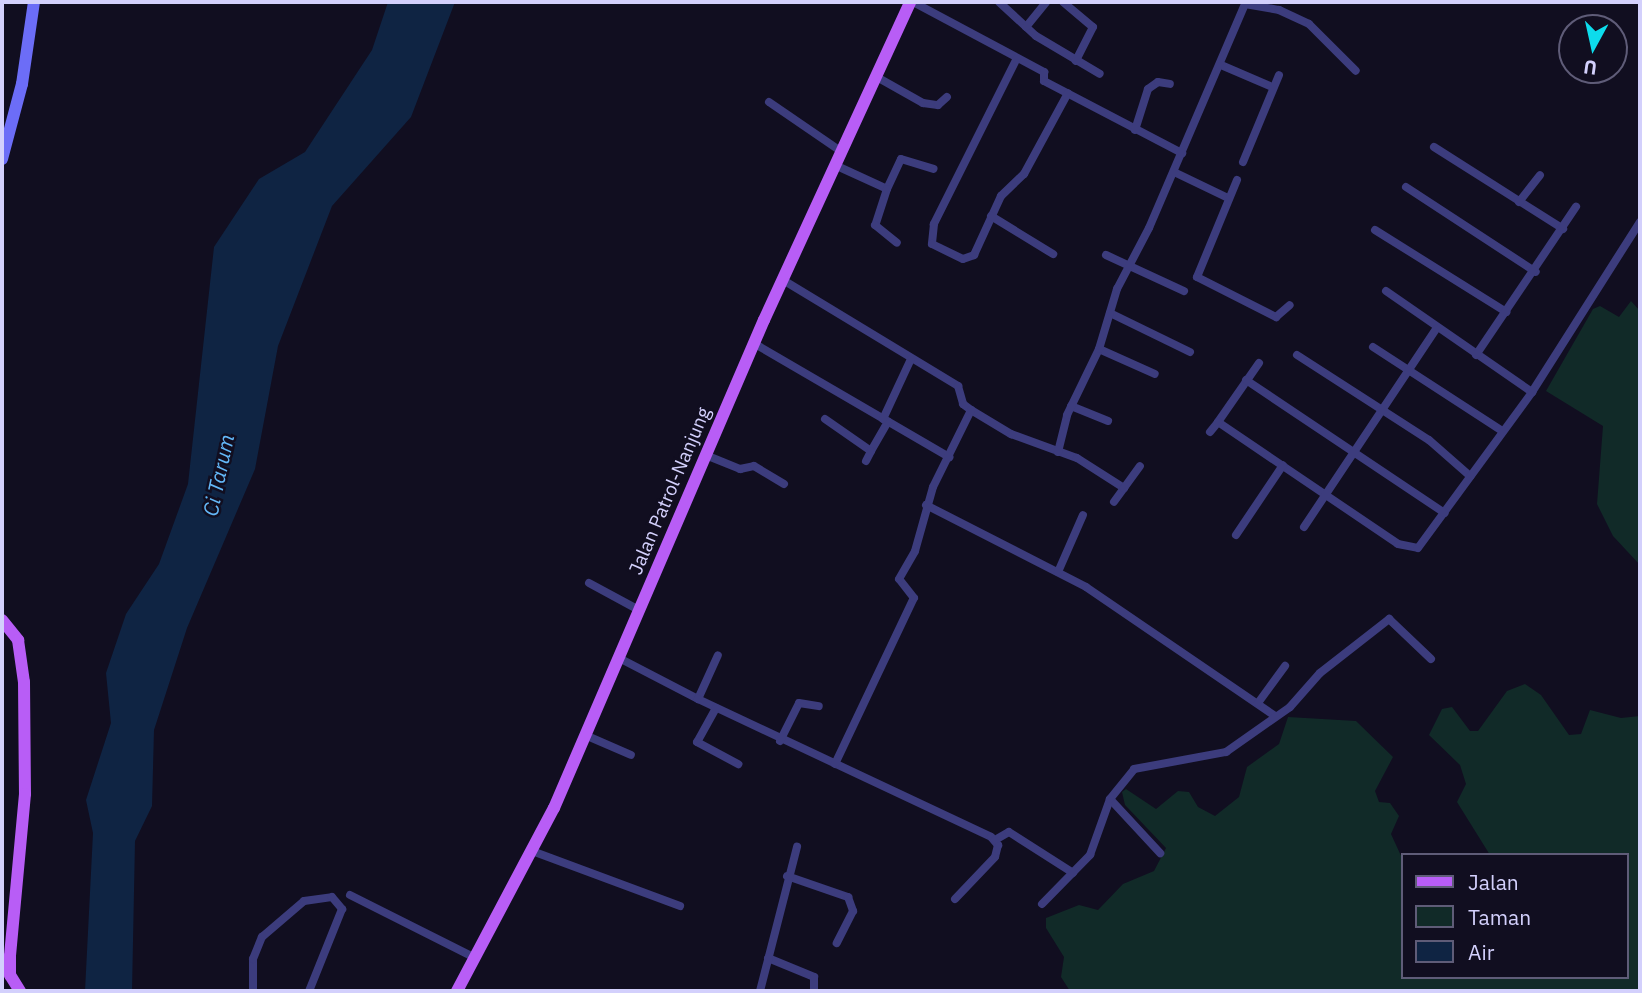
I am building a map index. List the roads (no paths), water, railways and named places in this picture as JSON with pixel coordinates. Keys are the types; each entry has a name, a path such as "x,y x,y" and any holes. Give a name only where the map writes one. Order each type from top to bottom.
{"main road":[{"path":"2,159 7,122 34,2"},
{"name":"Jalan Patrol-Nanjung","path":"457,991 532,851 708,456 783,280 911,2"},
{"path":"2,620 18,640 24,682 25,794 10,956 10,975 20,991"}],"street":[{"path":"911,2 1017,58 1068,93 1182,153"},
{"path":"999,2 1026,27 1100,74"},
{"path":"1026,27 1046,2"},
{"path":"1063,2 1093,27 1076,61"},
{"path":"1058,452 1071,405 1099,349 1110,313 1246,3 1279,10 1312,26 1356,71"},
{"path":"1017,58 973,140 930,241 971,257 1008,185 1024,174 1068,93"},
{"path":"1221,65 1281,94"},
{"path":"1243,162 1279,75"},
{"path":"875,76 923,103 939,105 947,97"},
{"path":"1135,130 1149,89 1158,82 1170,85"},
{"path":"769,102 842,152"},
{"path":"1434,147 1563,229"},
{"path":"897,243 875,225 901,159 934,169"},
{"path":"837,166 887,189"},
{"path":"1174,172 1227,198"},
{"path":"1519,202 1540,175"},
{"path":"1237,180 1227,198 1197,277 1276,317 1290,305"},
{"path":"1406,187 1536,272"},
{"path":"1476,355 1536,272 1576,207"},
{"path":"991,216 1053,254"},
{"path":"1218,422 1411,550 1422,546 1501,430 1532,392 1640,224"},
{"path":"1375,230 1506,312"},
{"path":"1106,255 1184,291"},
{"path":"783,280 962,388 963,404 1011,435 1058,452 1124,488"},
{"path":"1386,291 1532,392"},
{"path":"1110,313 1190,352"},
{"path":"1304,527 1436,328"},
{"path":"755,344 949,457"},
{"path":"1373,347 1501,430"},
{"path":"1099,349 1155,374"},
{"path":"1297,355 1429,440 1470,477"},
{"path":"866,461 911,359"},
{"path":"1210,432 1259,363"},
{"path":"1246,380 1445,513"},
{"path":"1071,405 1108,421"},
{"path":"835,764 914,598 912,590 898,583 915,551 926,505 971,410"},
{"path":"825,419 871,451"},
{"path":"708,456 740,469 754,466 784,484"},
{"path":"1236,535 1283,464"},
{"path":"1114,502 1140,466"},
{"path":"926,505 1058,572 1275,716"},
{"path":"1058,572 1083,515"},
{"path":"589,583 639,610"},
{"path":"1042,904 1073,873 1097,843 1110,799 1134,769 1212,758 1275,716 1389,619 1431,659"},
{"path":"698,699 718,655"},
{"path":"619,658 780,741 835,764 995,840"},
{"path":"1258,703 1285,666"},
{"path":"780,741 799,703 819,706"},
{"path":"716,708 697,742 738,764"},
{"path":"585,735 631,755"},
{"path":"1110,799 1160,853"},
{"path":"995,840 1009,832 1073,873"},
{"path":"955,899 983,875 997,851 995,840"},
{"path":"760,991 787,876 797,847"},
{"path":"532,851 680,906"},
{"path":"787,876 848,897 853,911 837,943"},
{"path":"350,895 475,958"},
{"path":"253,991 253,959 261,937 304,901 332,897 342,909 309,991"},
{"path":"768,958 814,977 814,991"}],"water":[{"name":"Ci Tarum","path":"388,2 455,2 411,117 332,206 278,346 255,469 187,628 154,730 152,806 135,841 132,991 85,991 93,833 86,800 111,723 106,673 126,614 159,564 188,484 214,247 259,179 305,152 372,50"}]}
